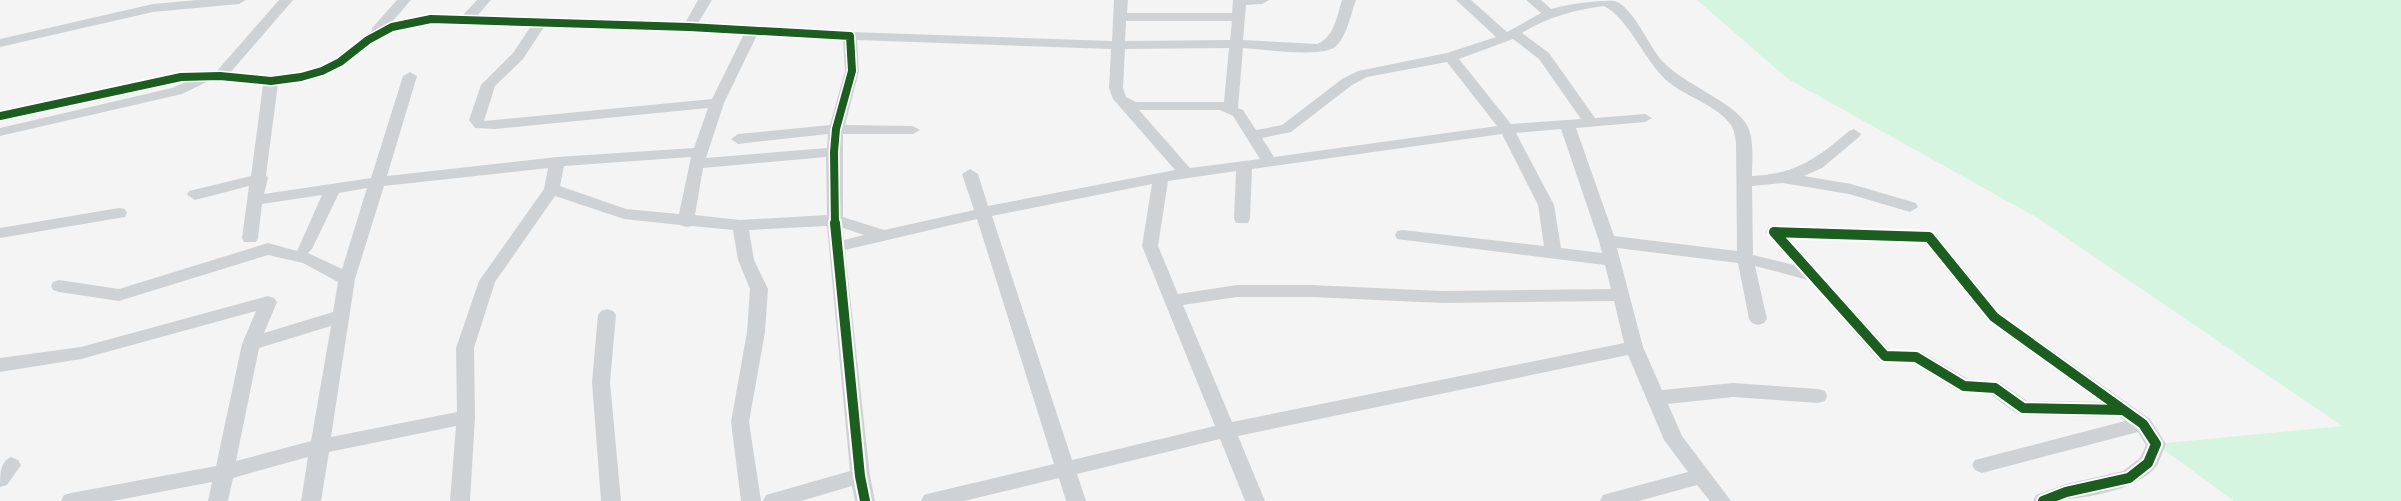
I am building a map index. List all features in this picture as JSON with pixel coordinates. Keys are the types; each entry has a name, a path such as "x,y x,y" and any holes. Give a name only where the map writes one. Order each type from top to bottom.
{"street":[{"path":"0,43 158,4 239,0"},
{"path":"0,132 177,91 199,83 214,76 286,0"},
{"path":"369,40 404,0"},
{"path":"467,19 484,0"},
{"path":"689,27 705,0"},
{"path":"1121,0 1116,88 1120,99 1186,173"},
{"path":"1231,109 1240,1 1262,0"},
{"path":"0,116 181,77 214,76 271,81 322,71 340,62 369,40 392,27 431,19 689,27 850,36 1118,45 1236,44 1307,49 1325,47 1330,44 1336,36 1349,0"},
{"path":"1463,0 1509,35 1544,56 1590,121"},
{"path":"1533,0 1549,15"},
{"path":"1252,135 1286,129 1347,82 1363,74 1450,57 1509,35 1549,15 1596,2 1615,3 1668,74 1727,113 1739,124 1744,142 1745,258 1758,318"},
{"path":"1120,17 1238,17"},
{"path":"540,22 518,56 488,85 476,120 480,125 717,103"},
{"path":"686,222 698,158 717,103 753,30"},
{"path":"850,36 852,71 836,129 834,152 835,220 860,476 865,501"},
{"path":"1450,57 1507,129 1546,205 1552,253"},
{"path":"311,501 347,279 410,76"},
{"path":"250,238 260,178 271,81"},
{"path":"1124,102 1133,106 1222,106 1231,109 1238,113 1269,161"},
{"path":"836,247 981,213 1186,173 1507,129 1645,118"},
{"path":"1567,124 1607,241 1634,347 1674,440 1721,501"},
{"path":"738,139 836,129 913,130"},
{"path":"1744,181 1784,178 1802,174 1817,165 1854,134"},
{"path":"255,200 376,182 557,162 834,152"},
{"path":"460,501 465,417 465,348 487,280 552,189 557,162"},
{"path":"1242,219 1244,164"},
{"path":"970,174 1076,501"},
{"path":"1161,177 1150,246 1255,501"},
{"path":"195,195 260,178"},
{"path":"1784,178 1851,189 1910,207"},
{"path":"552,189 624,214 686,222 740,225 835,220 883,236"},
{"path":"304,249 332,190"},
{"path":"0,233 119,213"},
{"path":"740,225 746,260 759,289 756,332 740,422 751,501"},
{"path":"2043,501 2066,492 2129,478 2148,463 2156,444 2143,424 1994,317 1929,237 1774,232 1885,356 1916,357 1964,386 1995,388 2023,408 2123,410"},
{"path":"1403,235 1612,260"},
{"path":"1607,241 1745,258 1814,276"},
{"path":"59,286 119,295 268,249 308,259 347,279"},
{"path":"1172,301 1237,291 1311,291 1442,297 1621,295"},
{"path":"0,365 81,353 268,302 251,344 218,501"},
{"path":"607,315 601,382 611,501"},
{"path":"251,344 341,316"},
{"path":"931,501 1225,431 1634,347"},
{"path":"1656,398 1733,390 1818,396"},
{"path":"71,501 225,472 321,446 465,417"},
{"path":"1982,465 2143,424"},
{"path":"773,501 860,476"},
{"path":"1610,501 1701,476"}],"green space":[{"path":"1697,0 2401,0 2401,501 2234,501 2156,444 2342,426 2036,217 1788,79"}],"cycle path":[{"path":"0,116 181,77 220,76 271,81 301,77 322,71 340,62 368,40 392,27 431,19 689,27 850,36 852,71 836,129 834,152 835,220 860,476 865,501"},
{"path":"2043,501 2066,492 2129,478 2148,463 2156,444 2143,424 1994,317 1929,237 1774,232 1885,356 1916,357 1964,386 1995,388 2023,408 2123,410"}]}
